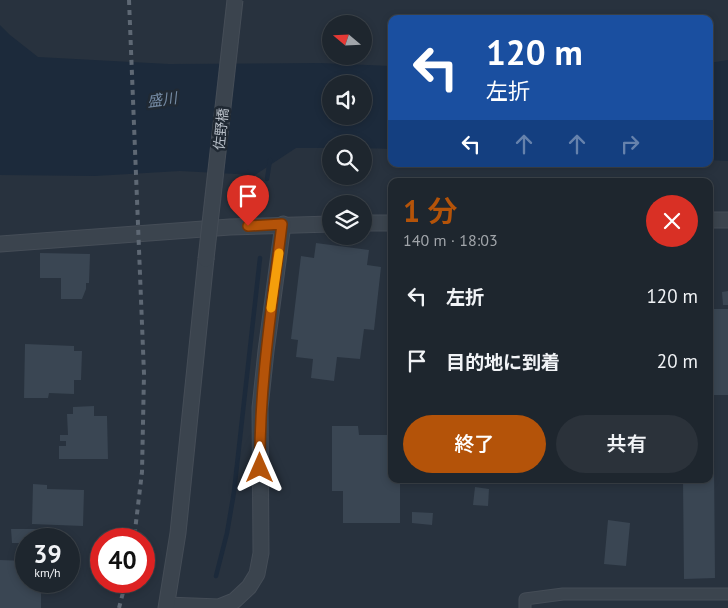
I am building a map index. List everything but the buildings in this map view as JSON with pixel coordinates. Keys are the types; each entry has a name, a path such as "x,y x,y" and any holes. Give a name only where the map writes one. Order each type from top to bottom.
{"street":[{"name":"佐野橋","path":"166,606 178,533 235,0"},
{"path":"713,220 728,220"},
{"path":"372,224 388,223"},
{"path":"166,606 219,607 234,601 249,588 257,574 261,553 260,408 282,224"},
{"path":"0,244 282,224 322,224"},
{"path":"524,608 525,599 563,594 728,594"}],"water":[{"name":"盛川","path":"0,25 38,57 169,64 320,63 322,65 388,66 388,149 372,148 372,135 322,135 322,148 296,148 255,175 180,171 95,176 0,175"},
{"path":"728,60 728,161 713,160 713,62"}],"waterway":[{"path":"267,179 270,160"},
{"path":"216,576 227,533 234,492 260,258"}],"railway":[{"path":"129,0 144,374 142,472 135,528"},
{"path":"119,608 123,593"}],"slow traffic":[{"path":"271,308 279,253"}],"route":[{"path":"248,226 282,224 260,408 260,468"}]}
